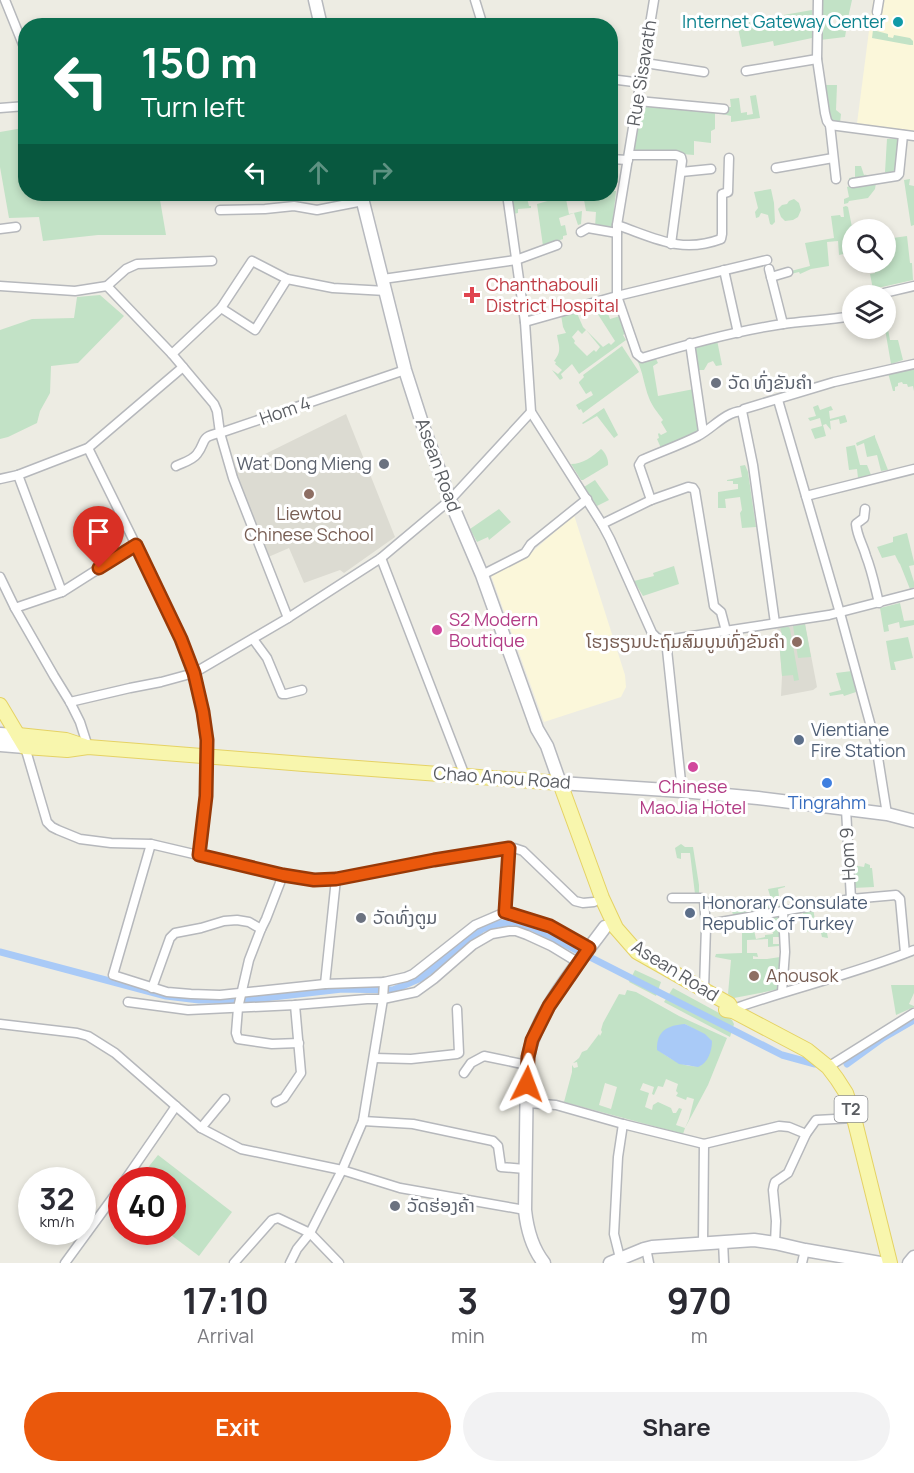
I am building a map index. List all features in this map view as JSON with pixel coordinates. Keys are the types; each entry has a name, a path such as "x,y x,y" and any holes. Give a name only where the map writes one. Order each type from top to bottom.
{"main road":[{"path":"0,705 21,741"},
{"name":"Chao Anou Road","path":"21,741 66,740 88,747 555,782"},
{"name":"Asean Road","path":"555,782 594,902 612,939 633,960 724,1010 733,1011 807,1050 828,1067 837,1079 846,1093 854,1118 890,1263"},
{"name":"Asean Road","path":"555,782 616,928 637,952 729,1004 733,1011"}],"street":[{"path":"5,0 18,32"},
{"path":"318,0 320,18"},
{"path":"475,0 481,18"},
{"name":"Rue Sisavath","path":"654,0 617,229 617,296 639,356 642,358 690,343"},
{"path":"818,0 817,59 825,113 830,125 836,179"},
{"path":"877,12 879,0"},
{"path":"746,71 817,59"},
{"path":"645,63 704,72"},
{"path":"618,80 642,83"},
{"path":"638,101 724,110"},
{"path":"0,108 18,107"},
{"path":"830,125 914,136"},
{"path":"853,183 897,176 900,171 903,135"},
{"path":"618,159 676,155 681,157 672,244"},
{"path":"581,232 588,228 617,229 672,244 690,246 721,239 722,194 728,192 729,158"},
{"path":"776,168 833,158"},
{"path":"681,172 711,169"},
{"path":"220,210 294,206 316,210 346,201"},
{"name":"Asean Road","path":"363,201 405,370 423,426 450,500 482,575 537,729 540,749 555,782"},
{"path":"508,201 525,322 531,412 602,524 652,633 657,638 666,640 840,613 914,593"},
{"path":"0,229 16,227"},
{"path":"172,354 221,308 252,261 286,279 333,288 385,285 516,261 557,245"},
{"path":"0,286 75,291 107,286 126,268 137,264 213,261"},
{"path":"525,322 617,296 724,270 769,268 788,272"},
{"path":"769,268 783,324"},
{"path":"724,270 738,333"},
{"path":"221,308 255,330 286,279"},
{"path":"107,286 172,354 214,404 236,488 288,618"},
{"path":"896,290 914,286"},
{"path":"703,432 690,343 783,324 842,317"},
{"path":"651,500 640,462 700,435 726,416 834,382 914,364"},
{"path":"0,479 18,475 88,448 183,367"},
{"name":"Hom 4","path":"176,466 195,457 206,437 211,434 220,433 405,370"},
{"path":"778,400 876,745 887,814"},
{"path":"742,411 753,465 775,623"},
{"path":"70,702 194,673 288,618 381,558 450,500 531,412"},
{"path":"88,448 181,639 194,673 207,740 206,796 199,855"},
{"path":"806,496 914,469"},
{"path":"18,475 62,592"},
{"path":"602,524 651,500 688,487 693,488 714,606 721,612 726,631"},
{"path":"482,575 525,553 531,544 587,499"},
{"path":"866,509 864,518 856,524 856,527 879,603"},
{"path":"15,608 62,592 136,545"},
{"path":"381,558 465,776"},
{"path":"0,578 70,702 80,722 88,747"},
{"path":"253,639 267,658 282,694 302,690"},
{"path":"666,640 682,791"},
{"name":"Chao Anou Road","path":"0,734 21,741"},
{"path":"21,741 46,819 52,827 80,838 111,843 151,844 283,875 314,880 336,879 509,848 519,849 575,902 594,902"},
{"name":"Chao Anou Road","path":"0,745 21,741"},
{"name":"Chao Anou Road","path":"555,782 758,798 887,814 914,821"},
{"name":"Hom 9","path":"846,809 850,899"},
{"path":"151,844 113,975 167,992 220,995 240,1001 295,1005 383,999 416,992 473,945 499,932 516,931 550,946 584,955"},
{"path":"505,912 509,848"},
{"path":"283,875 249,960 236,1033 238,1039 272,1044 299,1043"},
{"path":"326,984 336,879"},
{"path":"706,927 709,924 850,899 891,895 900,899 910,952 810,986 782,992 733,1011"},
{"path":"672,898 701,898 704,900 706,927 704,989"},
{"path":"128,1002 188,1010 326,984 384,982 413,974 475,925 505,912 550,926 584,955"},
{"path":"782,992 785,952 783,912"},
{"path":"152,988 170,938 175,933 237,920 249,922 261,929"},
{"path":"544,1263 531,1239 525,1210 529,1050 549,1006 605,927"},
{"path":"290,1263 297,1249 310,1233 342,1170 363,1121 384,982"},
{"path":"276,1102 284,1098 300,1075 295,1005"},
{"path":"374,1058 411,1059 456,1055 459,1053 458,1009"},
{"path":"828,1067 914,1013"},
{"path":"0,1024 88,1036 115,1053 201,1128 241,1149 342,1170 400,1188 525,1210"},
{"path":"464,1073 471,1063 484,1056 527,1065"},
{"path":"201,1128 225,1099"},
{"path":"526,1103 556,1105 704,1144 779,1126 789,1127 806,1134"},
{"path":"134,1167 176,1106"},
{"path":"775,1243 776,1221 773,1190 775,1182 788,1173 806,1134 816,1120 854,1118"},
{"path":"363,1121 413,1124 493,1141 498,1146 501,1167 525,1169"},
{"path":"623,1124 618,1157 615,1261 646,1248 754,1240 880,1263"},
{"path":"704,1144 704,1243"},
{"path":"65,1263 108,1204"},
{"path":"234,1263 272,1220 278,1218 310,1233 339,1263"},
{"path":"723,1241 724,1263"},
{"path":"646,1248 649,1263"},
{"path":"802,1263 805,1250"},
{"path":"909,1263 914,1257"}],"shaded area":[{"path":"873,0 914,0 914,138 856,131"},
{"name":"Liewtou Chinese School","path":"346,414 395,537 344,573 340,570 304,583 289,548 266,558 231,469"},
{"path":"574,515 625,675 626,687 621,697 544,722 491,575 532,552"},
{"path":"805,624 817,687 813,690 781,696 779,640 783,639 777,627"}],"green space":[{"path":"822,0 852,0 848,18 831,17 832,29 846,31 845,37 820,40"},
{"path":"812,10 812,38 774,46 773,41 742,47 737,23"},
{"path":"873,30 888,34 888,37 893,38 894,35 910,38 913,45 872,38"},
{"path":"825,85 837,85 836,110 841,114 840,123 830,122 827,115"},
{"path":"756,95 760,118 731,122 731,116 722,114 721,107 731,107 730,99 739,98 741,113 753,114 750,96"},
{"path":"641,105 715,111 715,129 711,131 711,143 694,141 694,155 634,150"},
{"path":"18,129 18,201 160,201 166,235 98,235 43,241 39,217 9,218 0,167 0,132"},
{"path":"901,138 899,170 894,174 887,174 885,172 887,139"},
{"path":"855,166 861,166 864,175 874,180 875,189 868,198 844,204 844,199 849,197 847,187 850,186 849,178 855,177"},
{"path":"910,179 909,185 914,186 914,225 911,226 904,180"},
{"path":"771,189 775,222 772,225 768,215 761,213 756,218 755,212 758,208 754,192"},
{"path":"794,199 799,203 801,210 798,217 785,221 778,209"},
{"path":"511,201 528,201 531,206 531,208 518,209 518,213 513,214"},
{"path":"548,201 566,201 569,214 582,211 581,224 578,225 574,213 559,218 561,226 565,225 567,235 563,236 563,239 543,246 537,204"},
{"path":"584,201 615,201 612,229 595,227 596,212 586,211"},
{"path":"843,207 848,207 850,219 842,219 842,254 839,255 838,241 827,242 829,266 811,269 800,274 799,272 791,274 791,271 810,266 805,243 834,238 831,216 844,217"},
{"path":"907,236 913,280 891,285 872,285 870,274 896,273 896,238"},
{"path":"100,295 124,316 78,363 51,366 50,393 40,411 37,423 0,439 0,330 32,319 74,318 77,297"},
{"path":"604,303 610,319 620,316 627,332 623,335 626,340 579,374 572,364 561,374 563,378 560,380 552,370 558,374 562,370 554,361 559,352 557,335 566,333 561,315 576,311 583,327 586,330 603,347 615,341 592,305","holes":["578,330 582,334 586,330 600,347 596,352 594,350 587,356 574,343 572,337"]},
{"path":"887,339 898,340 903,360 891,364"},
{"path":"717,340 722,365 716,366 713,361 708,363 704,370 697,370 693,345"},
{"path":"622,346 639,372 583,413 576,405 593,395 591,391 586,394 579,383 583,375"},
{"path":"656,359 658,363 653,366 658,396 694,389 699,430 661,448 657,439 658,434 667,432 661,422 663,420 649,398 637,360"},
{"path":"914,368 914,391 913,386 908,387 902,382 898,383 893,391 888,373"},
{"path":"818,405 820,410 831,406 833,410 829,411 830,419 845,415 847,422 840,424 839,419 830,421 831,430 826,424 823,425 826,436 815,439 811,429 822,426 820,418 810,421 808,418 816,416 813,407"},
{"path":"604,408 618,435 614,438 597,416 582,423"},
{"path":"875,435 888,470 881,471 877,455 867,457 864,443 857,446 856,443"},
{"path":"855,445 860,465 867,465 871,475 858,478 857,469 849,470 846,447"},
{"path":"601,449 608,465 581,480 571,464 587,460"},
{"path":"745,465 756,527 742,528 740,497 725,499 726,508 718,508 718,492 738,489 738,484 727,480 742,477 740,466"},
{"path":"595,480 609,500 597,506 584,487"},
{"path":"499,509 511,522 489,540 488,537 477,542 470,529"},
{"path":"907,533 914,562 914,565 909,566 914,582 914,587 910,589 895,555 882,558 877,547 893,542 893,537"},
{"path":"674,566 679,584 643,596 634,581 654,576 653,573"},
{"path":"900,603 904,621 914,620 914,625 900,628 899,622 888,625 889,631 884,632 880,608"},
{"path":"805,624 811,657 798,658 793,626"},
{"path":"780,627 790,629 799,680 794,681 793,675 782,676 779,640 783,639"},
{"path":"908,637 913,658 894,662 896,670 891,670 886,641"},
{"path":"852,671 856,692 844,696 843,694 830,696 829,693 841,690 836,673"},
{"path":"681,844 685,847 693,847 699,899 695,894 690,853 681,853 681,859 677,858 675,848"},
{"path":"865,863 872,868 874,887 853,888 852,865 864,867"},
{"path":"785,886 778,889 780,904 789,907 735,915 732,913 734,910 747,907 747,902 767,904 767,901 771,899 768,889"},
{"path":"813,908 816,926 825,923 828,938 822,937 820,929 804,932 803,910"},
{"path":"779,916 779,937 773,937 773,944 779,944 779,946 768,947 768,939 747,940 747,953 757,953 758,957 753,956 753,959 780,957 780,989 734,998 728,994 731,960 715,957 716,954 742,953 742,922","holes":["771,923 773,934 756,939 753,926"]},
{"path":"635,970 661,982 656,996 629,982"},
{"path":"891,985 914,985 914,993 909,1004 914,1007 896,1015"},
{"path":"673,988 732,1020 734,1024 730,1037 664,1002"},
{"path":"627,990 636,992 679,1016 727,1038 708,1085 683,1134 564,1102 572,1065 574,1068 578,1067 577,1062 573,1063 599,1034 600,1036 603,1023 619,994 625,995","holes":["685,1024 692,1028 702,1065 686,1065 661,1052","666,1079 678,1084 676,1096 686,1100 687,1097 694,1099 685,1128 676,1125 682,1109 679,1108 676,1113 673,1113 671,1108 658,1102 653,1105 652,1110 645,1107 649,1093 640,1090 643,1083 654,1087 652,1094 654,1095 658,1086 663,1087","605,1083 617,1087 611,1109 599,1105"]},
{"path":"158,1155 174,1167 148,1167"},
{"path":"186,1177 232,1212 199,1256 184,1245"}],"water":[{"path":"685,1024 705,1034 712,1041 709,1056 698,1067 679,1064 657,1050 657,1043 664,1030"}],"waterway":[{"path":"0,952 166,996 199,1000 247,1000 342,989 393,990 421,978 482,929 513,922 533,928 782,1055 815,1064"},
{"path":"847,1064 883,1038 914,1020"}],"place":[{"name":"Internet Gateway Center","path":"898,22"},
{"name":"Chanthabouli District Hospital","path":"472,295"},
{"name":"ວັດ ທົ່ງຂັນຄຳ","path":"716,383"},
{"name":"Wat Dong Mieng","path":"384,464"},
{"name":"Liewtou Chinese School","path":"309,494"},
{"name":"S2 Modern Boutique","path":"437,630"},
{"name":"ໂຮງຮຽນປະຖົມສົມບູນທົ່ງຂັນຄຳ","path":"797,642"},
{"name":"Vientiane Fire Station","path":"799,740"},
{"name":"Chinese MaoJia Hotel","path":"693,767"},
{"name":"Tingrahm","path":"827,783"},
{"name":"Honorary Consulate Republic of Turkey","path":"690,913"},
{"name":"ວັດທົ່ງຕູມ","path":"361,918"},
{"name":"Anousok","path":"754,976"},
{"name":"ວັດຮ່ອງຄ້າ","path":"395,1206"}],"route":[{"path":"99,568 136,545 181,639 194,673 207,740 206,796 199,855 314,880 336,879 509,848 505,912 550,926 589,948 549,1006 532,1040 528,1057 527,1084"}]}
